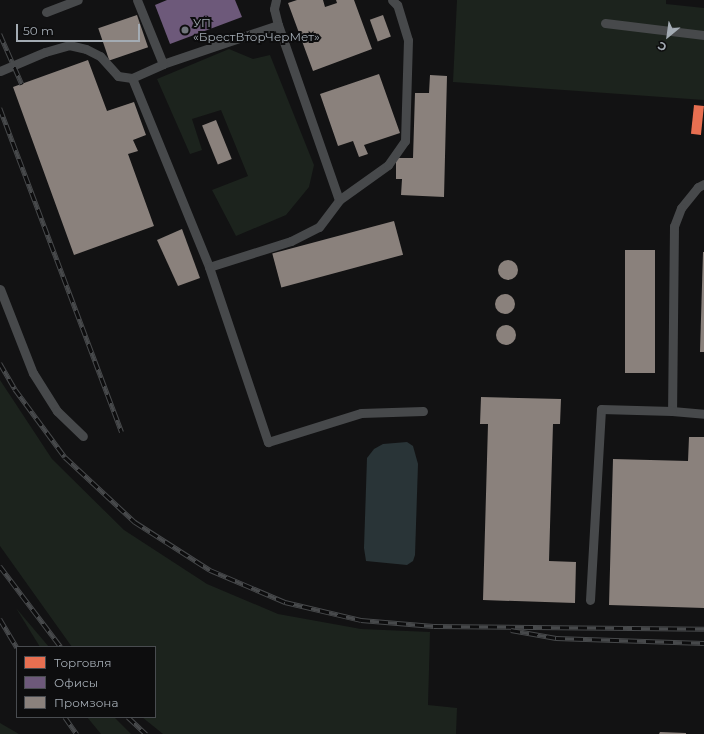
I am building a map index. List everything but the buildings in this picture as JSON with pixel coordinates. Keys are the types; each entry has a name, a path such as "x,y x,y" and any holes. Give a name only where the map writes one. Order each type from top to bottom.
{"lane":[{"path":"46,12 78,0"},
{"path":"137,0 163,64"},
{"path":"276,0 274,9 278,25 339,200"},
{"path":"210,267 291,241 319,227 339,200 388,165 405,141 408,40 397,5 392,0"},
{"path":"605,23 704,35"},
{"path":"0,71 45,52 69,45 86,49 100,56 118,76 132,78 163,64 278,25"},
{"path":"132,78 210,267 268,442 361,413 423,411"},
{"path":"672,411 674,226 681,208 698,187 704,184"},
{"path":"0,289 33,373 57,411 83,436"},
{"path":"590,600 601,409 672,411 704,414"}],"shaded area":[{"path":"457,0 666,0 666,4 704,8 704,100 453,82"},
{"path":"229,49 253,59 270,55 314,165 309,187 286,215 236,236 212,190 248,176 221,110 192,119 202,150 190,154 157,79"},
{"path":"0,380 52,459 124,530 207,584 278,614 361,629 430,632 428,705 457,708 456,734 163,734 143,718 156,718 156,646 71,646 0,546"},
{"path":"407,442 413,446 418,464 415,555 413,561 407,565 366,561 364,548 367,458 374,449 383,444"},
{"path":"16,608 48,646 39,646"},
{"path":"88,718 115,718 131,734 101,734"},
{"path":"0,723 19,734 0,734"}],"railway":[{"path":"0,34 22,84"},
{"path":"0,108 122,432"},
{"path":"0,363 15,389 65,457 135,522 210,570 285,602 361,620 434,626 704,629"},
{"path":"0,566 60,646"},
{"path":"0,619 16,646"},
{"path":"511,630 556,638 704,643"},
{"path":"66,718 77,734"},
{"path":"129,718 146,734"}],"place":[{"name":"УП «БрестВторЧерМет»","path":"185,30"}]}
